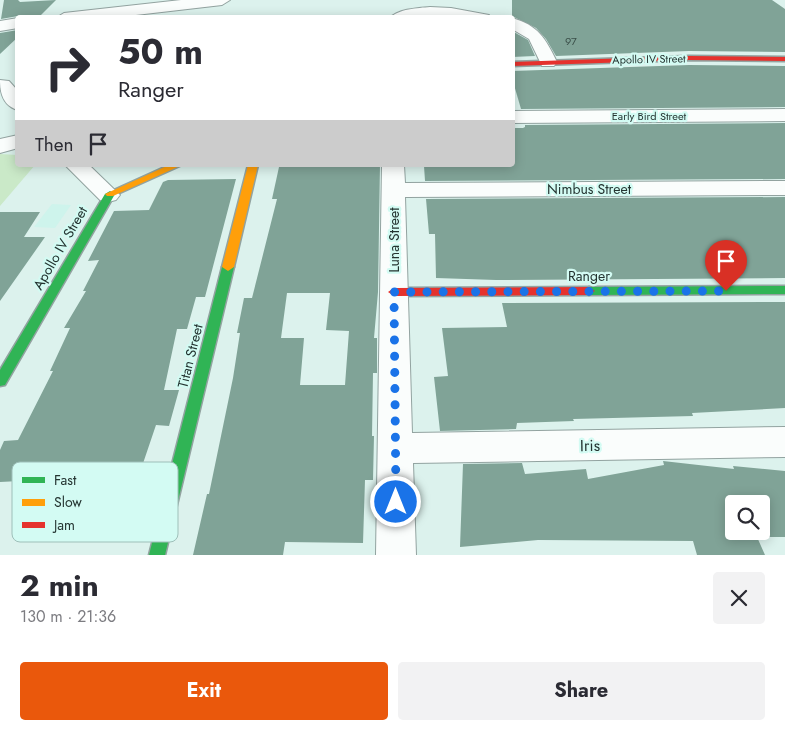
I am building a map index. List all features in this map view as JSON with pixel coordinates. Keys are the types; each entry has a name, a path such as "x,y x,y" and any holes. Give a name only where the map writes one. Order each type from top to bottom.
{"street":[{"path":"90,15 222,0"},
{"path":"402,15 412,6 469,15"},
{"path":"0,26 15,24"},
{"path":"515,24 529,28 538,40 548,62"},
{"name":"Apollo IV Street","path":"515,64 689,58 785,59"},
{"path":"6,84 15,99"},
{"name":"Early Bird Street","path":"515,117 785,115"},
{"path":"0,146 15,142"},
{"path":"78,167 108,195 172,167"},
{"name":"Titan Street","path":"178,470 253,167"},
{"name":"Nimbus Street","path":"393,178 785,188"},
{"name":"Luna Street","path":"393,178 396,555"},
{"name":"Apollo IV Street","path":"0,381 108,195"},
{"name":"Ranger","path":"394,292 785,290"},
{"name":"Iris","path":"396,448 785,442"},
{"name":"Titan Street","path":"157,555 160,542"}],"shaded area":[{"path":"0,154 15,155 15,167 33,167 0,206"},
{"path":"52,204 71,205 55,228 34,227"}],"building":[{"path":"4,0 18,0 20,2 56,0 41,15 15,15 1,19"},
{"path":"512,0 772,0 785,9 785,52 689,51 556,56 546,39 536,28 512,15"},
{"path":"15,30 15,40 0,54 0,33"},
{"path":"515,33 528,40 535,56 515,57"},
{"path":"689,65 785,66 785,107 521,109 515,88 515,71"},
{"path":"785,123 785,179 425,181 424,167 515,167 515,128 523,128 525,125"},
{"path":"279,167 380,167 378,292 374,338 377,338 377,373 373,373 373,480 365,480 363,543 285,542 283,555 193,555 207,494 209,494 233,378 240,333 237,333 244,298 252,298 277,199 272,199","holes":["287,293 330,293 326,330 349,331 345,385 300,385 304,338 281,338"]},
{"path":"236,179 205,297 196,297 187,329 177,329 164,390 179,390 169,426 156,425 143,462 12,462 12,481 0,482 0,450 4,441 18,440 53,371 50,371 70,328 64,328 86,291 83,291 99,260 88,261 114,211 149,210 163,182 168,180"},
{"path":"785,197 785,278 496,280 436,278 435,234 429,234 426,199"},
{"path":"0,212 40,212 24,237 45,237 0,301"},
{"path":"785,302 785,408 692,413 693,416 573,419 574,421 517,423 516,429 440,431 434,377 448,376 442,328 507,327 502,303"},
{"path":"663,461 734,469 733,466 785,471 785,537 770,537 770,495 725,495 725,540 758,540 765,555 697,555 693,541 538,540 460,547 463,464 522,463 525,474 586,469 588,479 664,465"}],"traffic: fast":[{"path":"0,381 110,194"},
{"path":"178,470 228,267"},
{"path":"589,291 785,290"},
{"path":"157,555 160,542"}],"traffic: slow":[{"path":"110,194 172,167"},
{"path":"228,267 253,167"}],"traffic: jam":[{"path":"515,64 689,58 785,59"},
{"path":"394,292 589,291"}],"route":[{"path":"396,502 394,292 726,291"}]}
